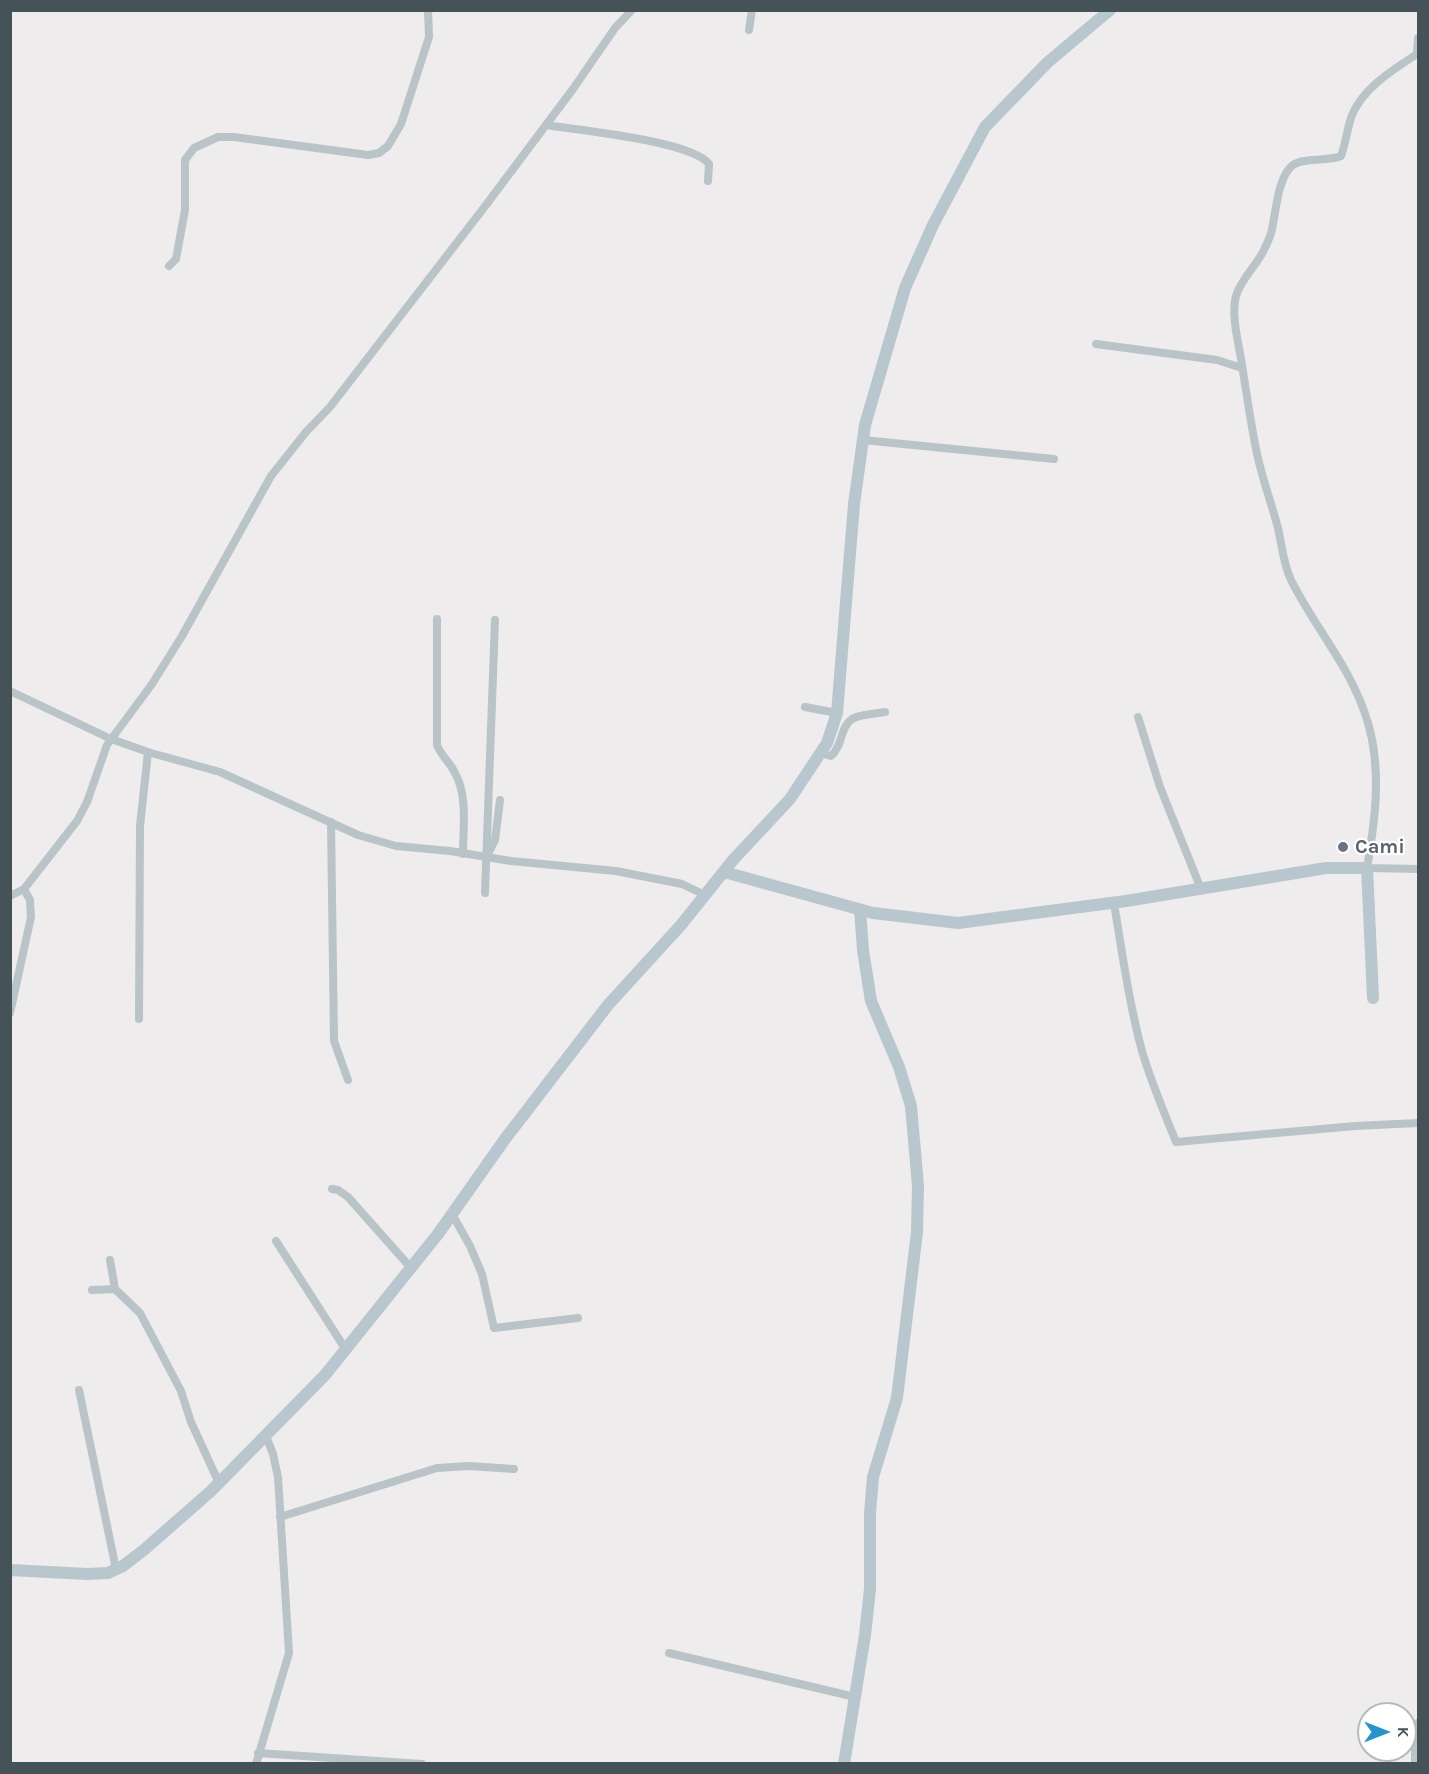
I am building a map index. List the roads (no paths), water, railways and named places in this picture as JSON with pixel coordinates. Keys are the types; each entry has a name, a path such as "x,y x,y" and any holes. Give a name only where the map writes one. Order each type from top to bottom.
{"street":[{"path":"169,266 176,259 185,210 185,160 194,148 219,137 368,155 379,153 387,146 401,124 429,37 428,10"},
{"path":"10,896 24,889 77,821 87,802 107,746 152,684 182,636 271,476 306,432 330,407 546,125 615,28 632,10"},
{"path":"749,30 752,10"},
{"path":"10,1570 108,1573 146,1549 219,1483 326,1375 411,1268 505,1139 608,1005 681,926 724,872 790,799 827,743 837,713 854,504 865,425 905,288 933,225 985,127 1048,62 1110,10"},
{"path":"1373,998 1367,868 1373,832 1376,784 1374,752 1368,724 1352,680 1290,579 1282,555 1279,531 1256,451 1242,368 1236,317 1236,294 1263,253 1272,232 1278,194 1286,174 1293,165 1303,161 1332,160 1341,156 1352,116 1361,101 1375,85 1417,54 1419,38"},
{"path":"546,125 686,150 705,157 709,164 708,181"},
{"path":"1096,344 1217,360 1242,368"},
{"path":"863,440 1054,459"},
{"path":"437,619 437,745 440,753 455,772 463,791 463,854"},
{"path":"485,893 495,620"},
{"path":"10,691 111,740 220,771 358,835 396,846 651,877 682,884 705,895"},
{"path":"805,707 837,713"},
{"path":"820,753 831,756 838,750 847,724 854,718 885,712"},
{"path":"1138,717 1160,787 1201,889"},
{"path":"139,1018 140,826 148,752"},
{"path":"486,857 495,840 500,800"},
{"path":"331,822 334,1041 348,1080"},
{"path":"724,872 873,913 958,923 1114,903 1326,868 1419,869"},
{"path":"10,1013 32,917 30,900 24,889"},
{"path":"1114,903 1127,982 1142,1050 1176,1142 1355,1126 1419,1123"},
{"path":"844,1764 870,1589 870,1513 873,1477 897,1398 917,1232 918,1186 911,1106 899,1067 870,1000 860,910"},
{"path":"332,1189 348,1197 411,1268"},
{"path":"452,1214 482,1274 494,1328 578,1318"},
{"path":"276,1241 346,1350"},
{"path":"110,1260 115,1289 140,1312 181,1391 191,1422 219,1483"},
{"path":"92,1290 115,1289"},
{"path":"79,1390 116,1569"},
{"path":"256,1764 289,1653 278,1478 266,1436"},
{"path":"280,1517 437,1468 469,1466 514,1469"},
{"path":"669,1653 855,1697"},
{"path":"1415,1764 1415,1743 1419,1723"},
{"path":"258,1753 422,1764"}],"place":[{"name":"Cami","path":"1343,847"}]}
